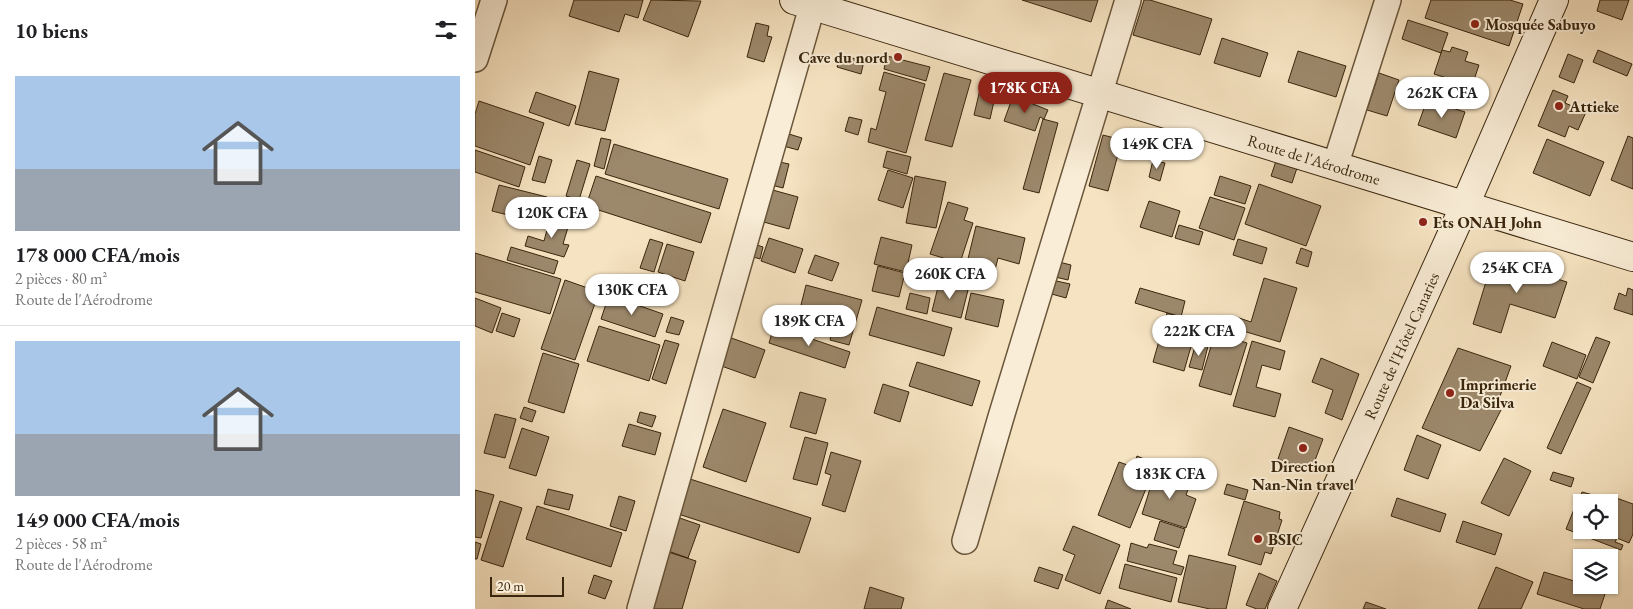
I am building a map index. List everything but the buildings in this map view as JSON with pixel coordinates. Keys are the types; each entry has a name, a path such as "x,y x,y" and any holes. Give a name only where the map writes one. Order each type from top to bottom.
{"street":[{"path":"475,58 494,0"},
{"path":"965,541 1128,0"},
{"path":"1335,166 1388,0"},
{"name":"Route de l'Hôtel Canaries","path":"1282,609 1465,206 1554,0"},
{"path":"640,609 807,2"},
{"name":"Route de l'Aérodrome","path":"807,2 1633,257"}],"place":[{"name":"Mosquée Sabuyo","path":"1475,24"},
{"name":"Cave du nord","path":"898,57"},
{"name":"Attieke","path":"1559,106"},
{"name":"Ets ONAH John","path":"1423,222"},
{"name":"Imprimerie Da Silva","path":"1450,393"},
{"name":"Direction Nan-Nin travel","path":"1303,448"},
{"name":"BSIC","path":"1258,539"}]}
